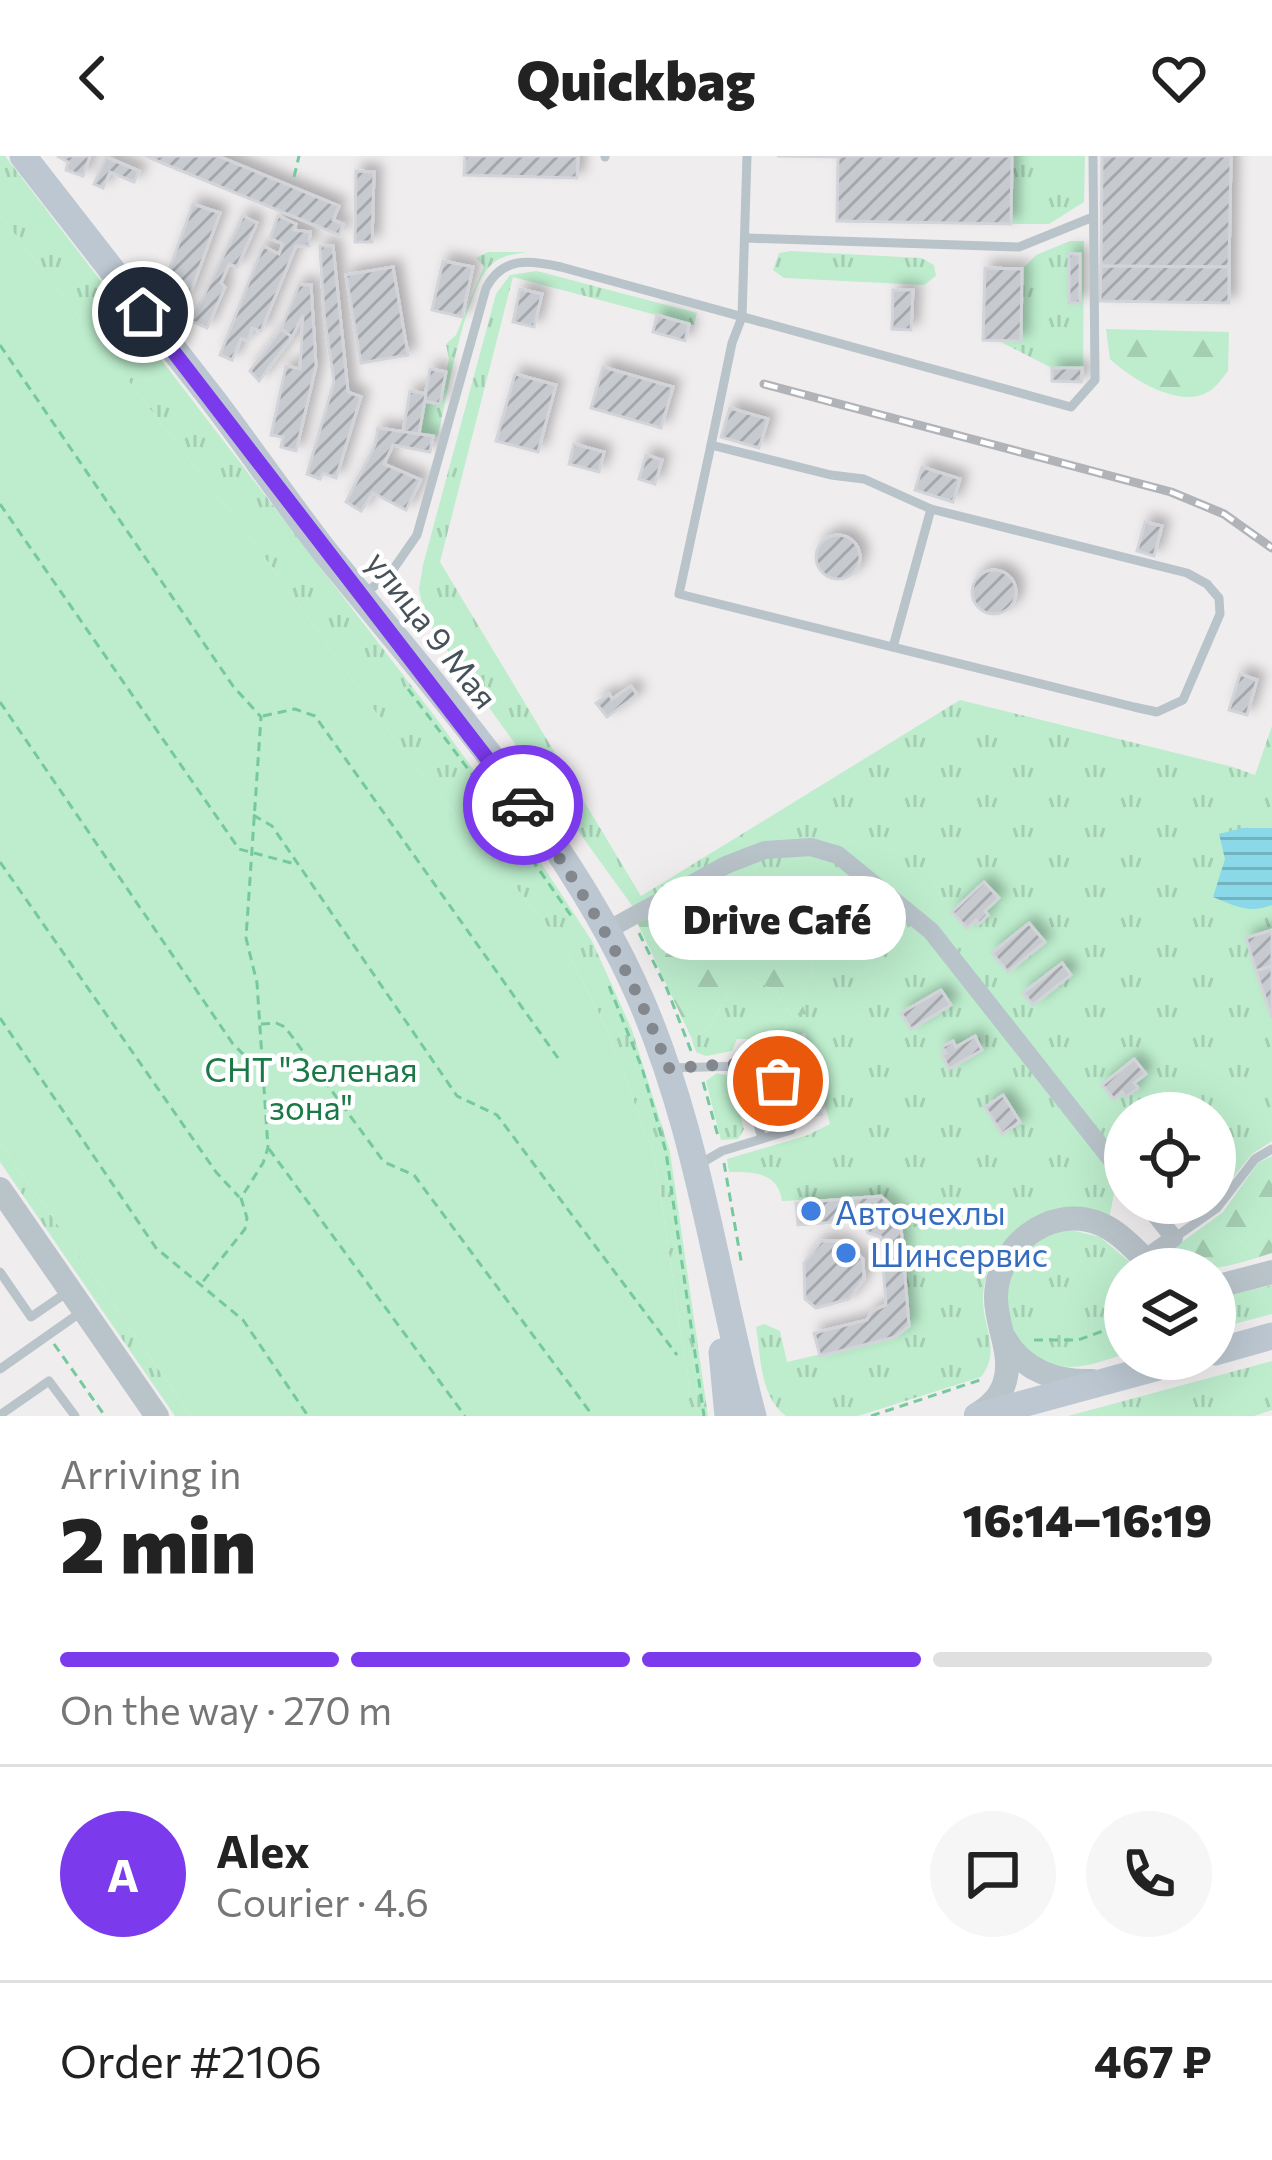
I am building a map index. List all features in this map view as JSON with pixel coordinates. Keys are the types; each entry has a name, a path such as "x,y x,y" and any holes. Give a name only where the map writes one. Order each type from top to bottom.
{"main road":[{"name":"улица 9 Мая","path":"23,156 510,786 594,932 631,976 668,1068 698,1165 715,1264 753,1416"},
{"name":"улица 9 Мая","path":"715,1264 728,1416"},
{"path":"1236,1346 1272,1336"},
{"path":"976,1416 1111,1380"}],"street":[{"path":"594,932 765,850 822,848 838,854 931,931 1104,1150"},
{"path":"0,1189 157,1416"},
{"path":"976,1416 998,1398 1005,1384 1006,1351 996,1294 1007,1256 1038,1228 1057,1221 1095,1221 1132,1248"},
{"path":"1163,1224 1174,1238 1165,1248"},
{"path":"1236,1281 1272,1272"},
{"path":"1000,1331 1023,1362 1040,1372 1079,1381 1111,1380"}],"lane":[{"path":"711,446 864,479 931,509 1187,573 1208,584 1220,598 1220,614 1183,700 1157,712 679,594 732,343 742,317 746,156"},
{"path":"362,596 392,572 417,535 486,288 500,269 517,262 542,262 1071,407 1095,380 1093,156"},
{"path":"745,238 1019,247 1093,217"},
{"path":"893,647 931,509"},
{"path":"668,1068 735,1064 741,1068 762,1138"},
{"path":"748,1088 778,1081"},
{"path":"698,1165 722,1151 791,1130 795,1121"},
{"path":"1174,1238 1217,1208 1255,1159 1272,1149"},
{"path":"0,1272 32,1317 77,1300"},
{"path":"0,1369 48,1334 77,1300"},
{"path":"0,1415 50,1381 75,1416"}],"path":[{"path":"294,177 299,156"},
{"path":"0,344 233,686 261,717 246,938 257,982 268,1148 242,1198"},
{"path":"0,504 238,849 297,865"},
{"path":"405,686 594,932"},
{"path":"0,702 233,1044 243,1054 262,1059"},
{"path":"261,717 295,709 315,716 558,1058"},
{"path":"252,815 272,826 457,1096 497,1115 677,1355"},
{"path":"0,862 216,1172 242,1198 248,1218 245,1229 201,1284"},
{"path":"603,972 641,1068 666,1152 704,1416"},
{"path":"0,1018 156,1248 244,1320 308,1416"},
{"path":"261,1024 285,1027 384,1162 414,1175 593,1416"},
{"path":"268,1148 465,1416"},
{"path":"1026,1341 1078,1340 1104,1331"},
{"path":"48,1334 105,1416"}],"green space":[{"path":"0,156 5,156 436,718 592,941 632,1030 670,1152 708,1416 670,1416 690,1393 655,1159 607,1029 564,946 410,760 257,547 0,215"},
{"path":"1012,156 1085,156 1084,202 1049,224 1011,224"},
{"name":"СНТ \"Зеленая зона\"","path":"0,215 257,547 410,760 564,946 607,1029 655,1159 690,1393 670,1416 191,1416 0,1142"},
{"path":"1070,241 1084,241 1083,382 1052,381 1052,368 997,340 1021,340 1022,269 1036,255"},
{"path":"488,252 527,252 500,259 482,276 465,319 438,436 419,434 424,401 440,403 449,359 446,344 456,335 484,266 476,258"},
{"path":"779,253 921,258 934,265 936,276 924,285 784,278 773,270"},
{"path":"537,271 697,313 694,325 513,277 440,562 641,896 960,700 1255,775 1272,726 1272,930 1246,939 1272,1018 1272,1141 1252,1154 1236,1174 1236,1092 1104,1092 1104,1141 935,927 809,843 633,907 425,619 419,589 496,294 510,275"},
{"path":"1106,329 1229,332 1228,371 1208,392 1183,397 1170,394 1130,375 1110,359"},
{"path":"821,852 926,932 1104,1159 1104,1213 1066,1209 1045,1214 1026,1223 996,1254 983,1297 991,1348 981,1377 858,1416 786,1416 766,1387 756,1327 764,1324 780,1331 787,1362 895,1337 909,1327 900,1214 881,1196 782,1201 770,1179 729,1172 727,1159 830,1124 805,1033 758,1045 755,1039 737,1039 732,1051 706,1056 696,1052 692,1039 707,1030 734,983 750,978 774,990 792,1016 813,968 797,937 731,870 752,860"},
{"path":"761,865 785,885 801,912 797,937 813,968 800,999 806,1014 792,1016 774,990 750,978 734,983 707,1030 692,1039 637,922 731,870"},
{"path":"717,1073 730,1076 744,1129 738,1139 721,1140 706,1081"},
{"path":"0,1142 191,1416 175,1416 0,1162"},
{"path":"1272,1156 1272,1253 1236,1263 1236,1248 1174,1248 1207,1224 1236,1224 1236,1194 1258,1163"},
{"path":"1067,1229 1100,1237 1113,1248 1104,1248 1104,1361 1077,1367 1037,1357 1020,1342 1010,1323 1011,1278 1022,1257 1041,1240"},
{"path":"1272,1285 1272,1314 1236,1323 1236,1294"},
{"path":"1272,1361 1272,1410 1254,1416 1068,1416 1202,1380 1236,1380 1236,1371"}],"water":[{"path":"1272,828 1272,905 1264,908 1235,906 1213,897 1225,859 1219,834"}],"building":[{"path":"57,156 90,156 83,176 66,170 68,162"},
{"path":"145,156 218,156 339,206 333,220 343,224 339,235"},
{"path":"465,156 578,156 577,178 464,175"},
{"path":"777,156 1012,156 1011,224 837,221 838,157"},
{"path":"1102,156 1231,156 1229,267 1101,266"},
{"path":"106,157 139,171 134,182 110,172 103,188 94,184"},
{"path":"356,171 374,172 372,242 355,242"},
{"path":"193,204 220,213 188,299 176,294 180,282 167,276"},
{"path":"243,216 257,223 237,267 229,264 221,283 225,287 207,328 191,321"},
{"path":"278,216 296,224 294,230 310,232 309,246 296,246 261,331 252,328 248,340 241,339 232,360 220,355 263,246 279,254 283,244 270,238"},
{"path":"320,246 333,246 348,392 361,397 336,478 323,473 320,479 307,474 334,382"},
{"path":"1069,254 1080,254 1080,303 1069,303"},
{"path":"443,261 473,267 462,317 432,310"},
{"path":"1101,266 1229,267 1229,303 1100,301"},
{"path":"393,267 408,355 361,363 346,275"},
{"path":"985,268 1022,269 1021,341 983,340"},
{"path":"299,285 311,285 316,366 296,451 281,447 283,437 271,435 286,366 300,369 303,315 292,337 281,329"},
{"path":"520,289 542,294 534,327 513,322"},
{"path":"893,290 913,290 911,330 892,329"},
{"path":"657,315 689,324 685,341 653,332"},
{"path":"281,329 292,337 259,381 250,371"},
{"path":"603,367 673,387 661,428 591,408"},
{"path":"1052,368 1082,368 1081,382 1052,381"},
{"path":"430,369 446,372 440,404 424,401"},
{"path":"515,374 556,385 538,452 496,441"},
{"path":"410,391 426,394 419,434 403,432"},
{"path":"730,408 768,419 759,448 721,437"},
{"path":"378,428 433,436 430,452 393,445 384,464 421,480 406,510 373,493 361,511 346,502 375,445"},
{"path":"574,444 604,452 599,472 569,464"},
{"path":"646,455 662,460 655,484 639,479"},
{"path":"922,467 960,479 953,502 915,490"},
{"path":"1145,522 1162,526 1154,556 1137,551"},
{"path":"838,535 854,541 860,557 854,573 838,579 822,573 816,557 822,541"},
{"path":"994,570 1010,576 1016,592 1010,608 994,614 978,608 972,592 978,576"},
{"path":"1240,674 1257,680 1247,715 1229,710"},
{"path":"631,686 637,695 607,717 596,703"},
{"path":"984,882 999,898 979,924 976,920 967,928 952,912"},
{"path":"1029,923 1045,942 1008,972 992,953"},
{"path":"1272,930 1272,966 1256,971 1246,938"},
{"path":"1062,963 1071,975 1033,1005 1023,993"},
{"path":"1272,966 1272,1018 1256,971"},
{"path":"941,990 951,1005 911,1029 901,1013"},
{"path":"975,1036 982,1050 949,1069 942,1047 953,1041 956,1047"},
{"path":"797,1038 804,1065 795,1068 803,1097 816,1094 822,1114 775,1126 769,1106 784,1102 763,1047"},
{"path":"1134,1059 1146,1074 1134,1083 1138,1088 1133,1092 1108,1092 1102,1085"},
{"path":"1003,1095 1020,1122 1002,1134 985,1107"},
{"path":"881,1196 900,1214 909,1326 895,1337 820,1356 814,1333 867,1320 872,1311 886,1305 881,1237 868,1233 863,1220 798,1225 796,1203"},
{"path":"821,1241 841,1241 863,1259 864,1279 849,1299 816,1308 805,1299 804,1263"}],"railway":[{"path":"764,384 1171,492 1224,514 1272,548"}],"way so far":[{"path":"523,805 631,976 668,1068 735,1064 748,1088 778,1081"}],"place":[{"name":"Drive Café","path":"778,1081"},
{"name":"Авточехлы","path":"811,1211"},
{"name":"Шинсервис","path":"846,1253"}],"route":[{"path":"143,312 523,805"}]}
